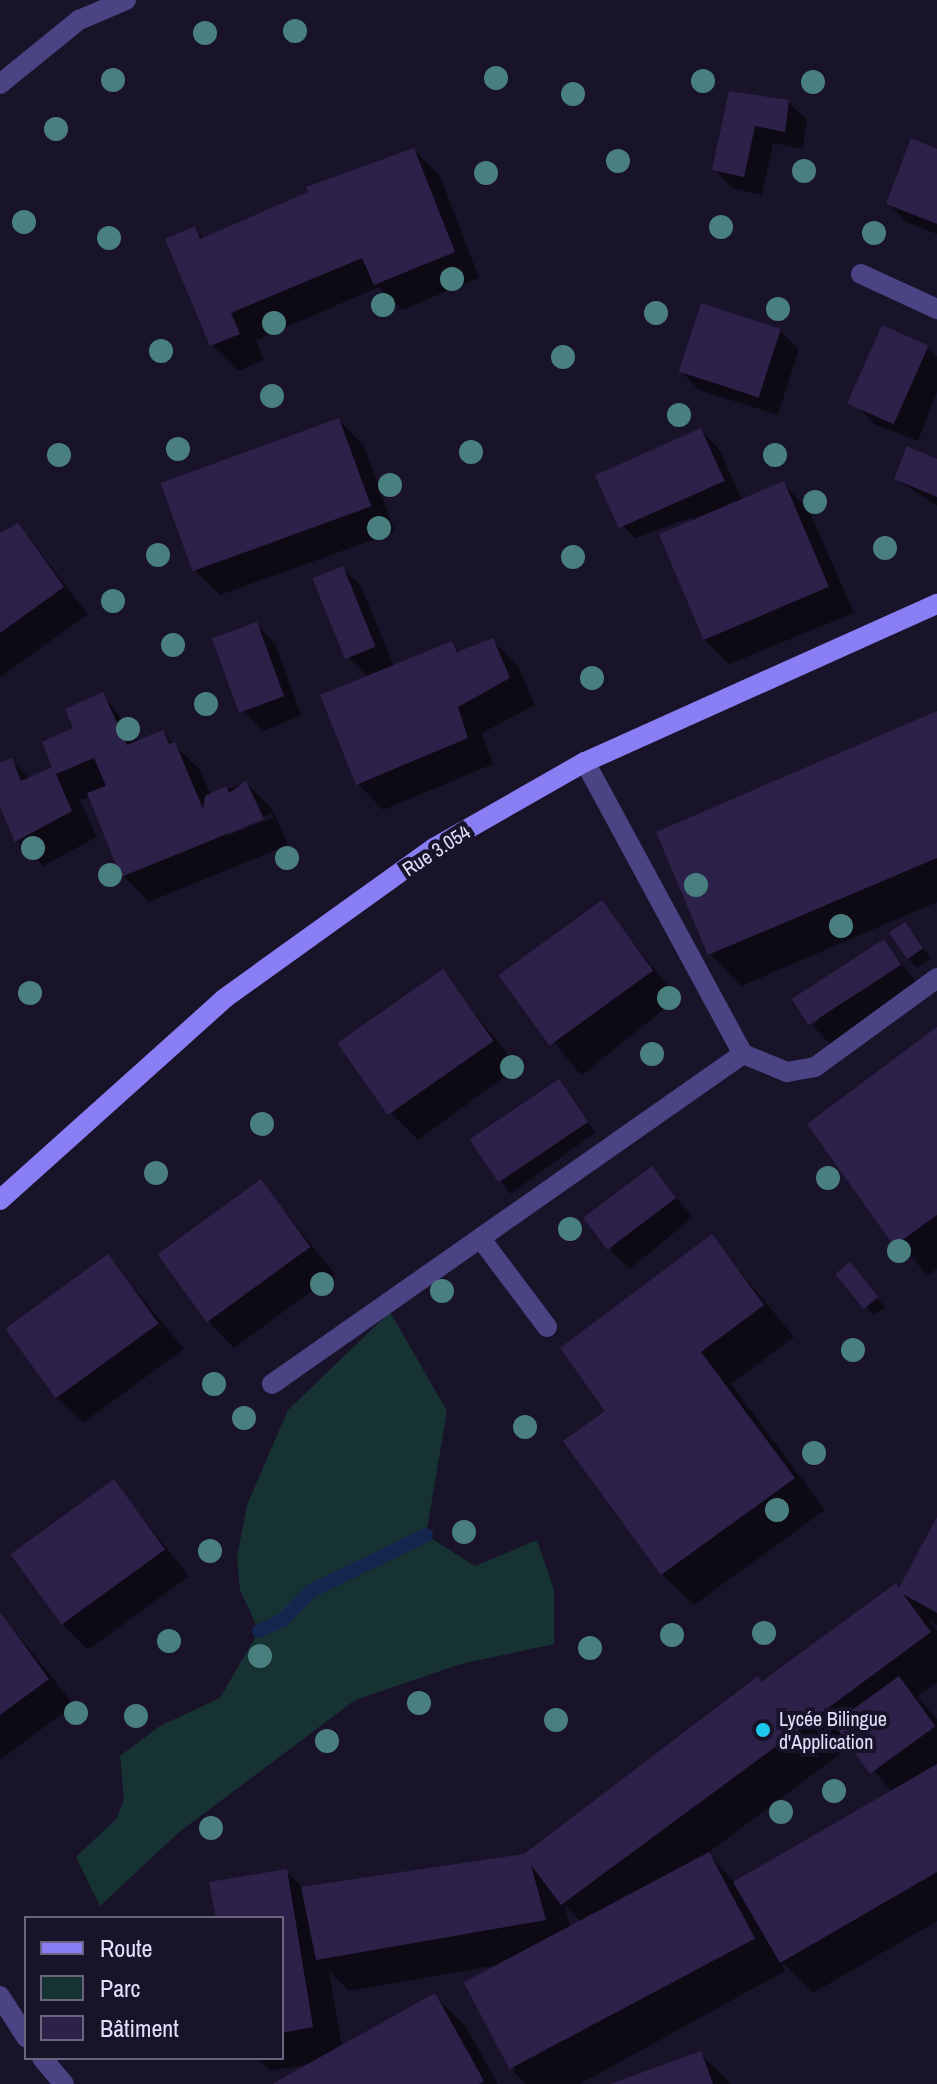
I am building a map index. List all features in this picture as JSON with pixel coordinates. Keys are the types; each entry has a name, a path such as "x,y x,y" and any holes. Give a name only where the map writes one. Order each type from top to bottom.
{"street":[{"path":"0,84 79,20 126,0"},
{"path":"861,274 937,309"},
{"name":"Rue 3.054","path":"0,1200 225,998 434,848 585,762 937,604"},
{"path":"585,762 743,1054 787,1072 815,1067 937,978"},
{"path":"272,1384 743,1054"},
{"path":"481,1239 547,1327"},
{"path":"0,1996 24,2034"},
{"path":"44,2060 64,2084"}],"green space":[{"path":"390,1312 447,1411 426,1535 475,1566 537,1540 554,1590 554,1644 461,1664 355,1700 178,1833 100,1906 76,1857 117,1818 124,1799 120,1756 160,1726 220,1698 259,1631 240,1590 237,1557 247,1505 288,1410"}],"building":[{"path":"729,91 789,100 785,132 755,126 744,177 712,170"},
{"path":"911,138 937,149 937,224 886,204"},
{"path":"414,148 455,252 374,285 362,258 231,313 240,334 210,346 165,239 195,226 200,239 308,192 306,187"},
{"path":"701,303 781,329 759,397 679,371"},
{"path":"882,325 929,346 894,424 847,404"},
{"path":"339,418 371,506 193,571 160,483"},
{"path":"701,428 725,481 619,528 595,475"},
{"path":"907,446 937,459 937,497 894,479"},
{"path":"784,481 829,587 704,640 659,534"},
{"path":"18,523 64,587 0,633 0,533"},
{"path":"343,566 376,647 345,659 312,578"},
{"path":"257,622 284,696 239,713 212,638"},
{"path":"493,638 510,678 458,707 468,738 356,785 320,695 452,641 457,652"},
{"path":"103,692 127,745 163,730 169,744 175,742 203,809 205,796 226,786 229,793 246,781 264,819 121,877 87,793 106,786 94,758 56,774 72,811 15,842 0,807 0,763 12,758 21,781 52,767 42,742 73,728 65,709"},
{"path":"937,711 937,858 708,955 656,832"},
{"path":"602,900 653,970 550,1046 498,975"},
{"path":"905,922 923,949 907,959 889,933"},
{"path":"884,939 901,965 809,1025 792,999"},
{"path":"443,969 493,1041 388,1115 337,1043"},
{"path":"937,1027 937,1215 894,1246 807,1124"},
{"path":"559,1079 588,1122 499,1183 469,1139"},
{"path":"652,1166 676,1198 607,1250 583,1218"},
{"path":"261,1179 310,1247 207,1322 157,1254"},
{"path":"712,1234 764,1305 701,1352 795,1478 661,1575 563,1441 605,1411 560,1348"},
{"path":"108,1254 159,1324 56,1398 5,1329"},
{"path":"850,1262 878,1297 864,1309 835,1274"},
{"path":"114,1479 165,1549 62,1625 10,1554"},
{"path":"937,1517 937,1613 903,1594 931,1632 561,1905 531,1865 546,1920 316,1960 301,1887 524,1854 758,1676 761,1682 896,1583 899,1588"},
{"path":"0,1612 49,1679 0,1715"},
{"path":"899,1676 935,1726 870,1774 833,1724"},
{"path":"937,1764 937,1872 780,1963 733,1882"},
{"path":"709,1852 755,1939 510,2069 464,1983"},
{"path":"287,1869 313,2027 284,2033 284,1916 216,1916 209,1882"},
{"path":"435,1993 484,2081 479,2084 272,2084"},
{"path":"701,2051 713,2084 610,2084"}],"waterway":[{"path":"259,1631 283,1620 311,1591 426,1535"}],"place":[{"name":"Lycée Bilingue d'Application","path":"763,1730"}]}
